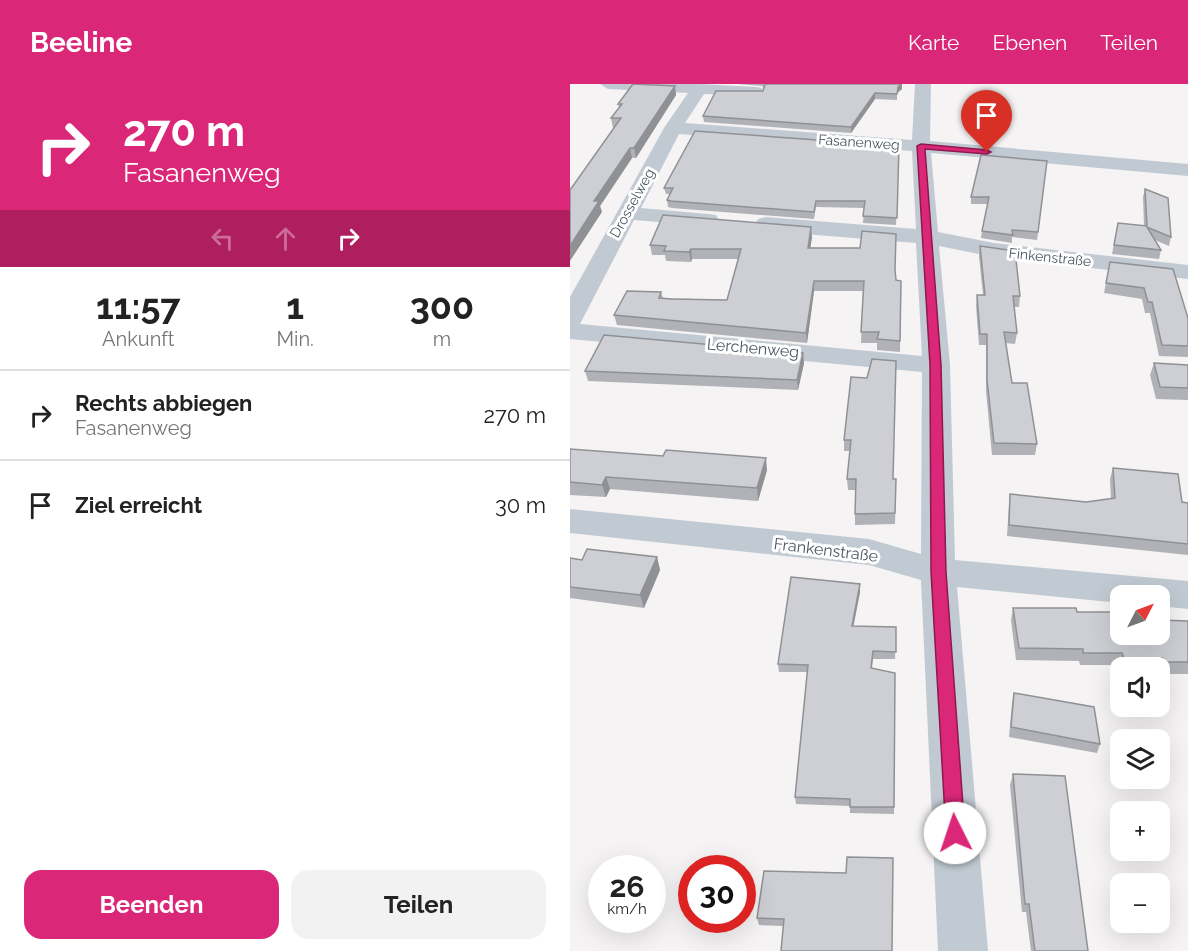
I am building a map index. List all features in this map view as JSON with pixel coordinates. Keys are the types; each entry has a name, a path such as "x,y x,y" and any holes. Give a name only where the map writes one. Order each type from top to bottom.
{"street":[{"path":"608,84 756,92"},
{"path":"923,84 921,146 936,365 939,572 963,951"},
{"name":"Drosselweg","path":"570,320 626,213 699,89"},
{"name":"Fasanenweg","path":"674,128 921,146 1188,170"},
{"name":"Finkenstraße","path":"626,213 929,237 994,250 1188,272"},
{"name":"Lerchenweg","path":"570,331 936,365"},
{"name":"Frankenstraße","path":"570,521 869,552 939,572 1188,595"}],"building":[{"path":"633,84 675,86 634,148 630,148 594,201 599,201 570,246 570,190 621,118 611,118"},
{"path":"765,84 901,84 897,94 875,93 851,127 703,116 716,91 763,91"},
{"path":"695,131 899,146 897,218 863,216 865,201 816,201 814,212 667,200 673,188 664,188"},
{"path":"981,155 1047,161 1038,232 1012,230 1013,235 982,231 989,197 971,197"},
{"path":"1145,189 1168,198 1171,237 1147,227 1161,250 1114,245 1118,223 1147,226"},
{"path":"663,215 811,227 808,248 860,248 862,231 896,234 896,280 901,281 900,341 877,339 879,332 861,332 864,281 814,281 806,333 614,315 627,291 661,292 659,298 727,300 741,249 664,251 666,246 650,245"},
{"path":"980,246 1015,251 1020,296 1013,296 1017,333 1004,332 1012,383 1027,383 1037,444 994,443 987,380 987,334 980,334 977,295 985,295"},
{"path":"1110,262 1173,269 1188,318 1188,346 1162,345 1152,302 1148,302 1144,288 1106,283"},
{"path":"604,335 803,353 797,380 585,371"},
{"path":"872,359 896,361 893,479 896,479 895,513 855,514 856,479 847,479 851,440 844,440 851,377 867,378"},
{"path":"1154,363 1188,365 1188,388 1160,387"},
{"path":"570,449 663,456 666,450 766,458 757,488 606,477 602,485 570,482"},
{"path":"1113,468 1178,474 1182,502 1188,503 1188,544 1009,525 1010,494 1086,502 1115,498"},
{"path":"587,549 657,557 640,595 570,587 570,558 582,560"},
{"path":"791,577 860,584 852,626 896,627 896,652 873,651 871,668 895,673 894,807 850,807 850,799 795,797 808,665 778,664"},
{"path":"1013,608 1076,608 1077,612 1110,612 1110,645 1170,645 1170,620 1188,621 1188,662 1170,662 1170,657 1124,657 1122,653 1083,653 1083,649 1019,648"},
{"path":"1014,693 1094,707 1100,744 1011,727"},
{"path":"1013,774 1065,776 1088,951 1035,951 1029,904 1025,904"},
{"path":"847,857 893,858 892,951 781,951 784,919 757,918 764,871 846,873"}],"route":[{"path":"955,833 939,572 936,365 921,146 987,152"}]}
